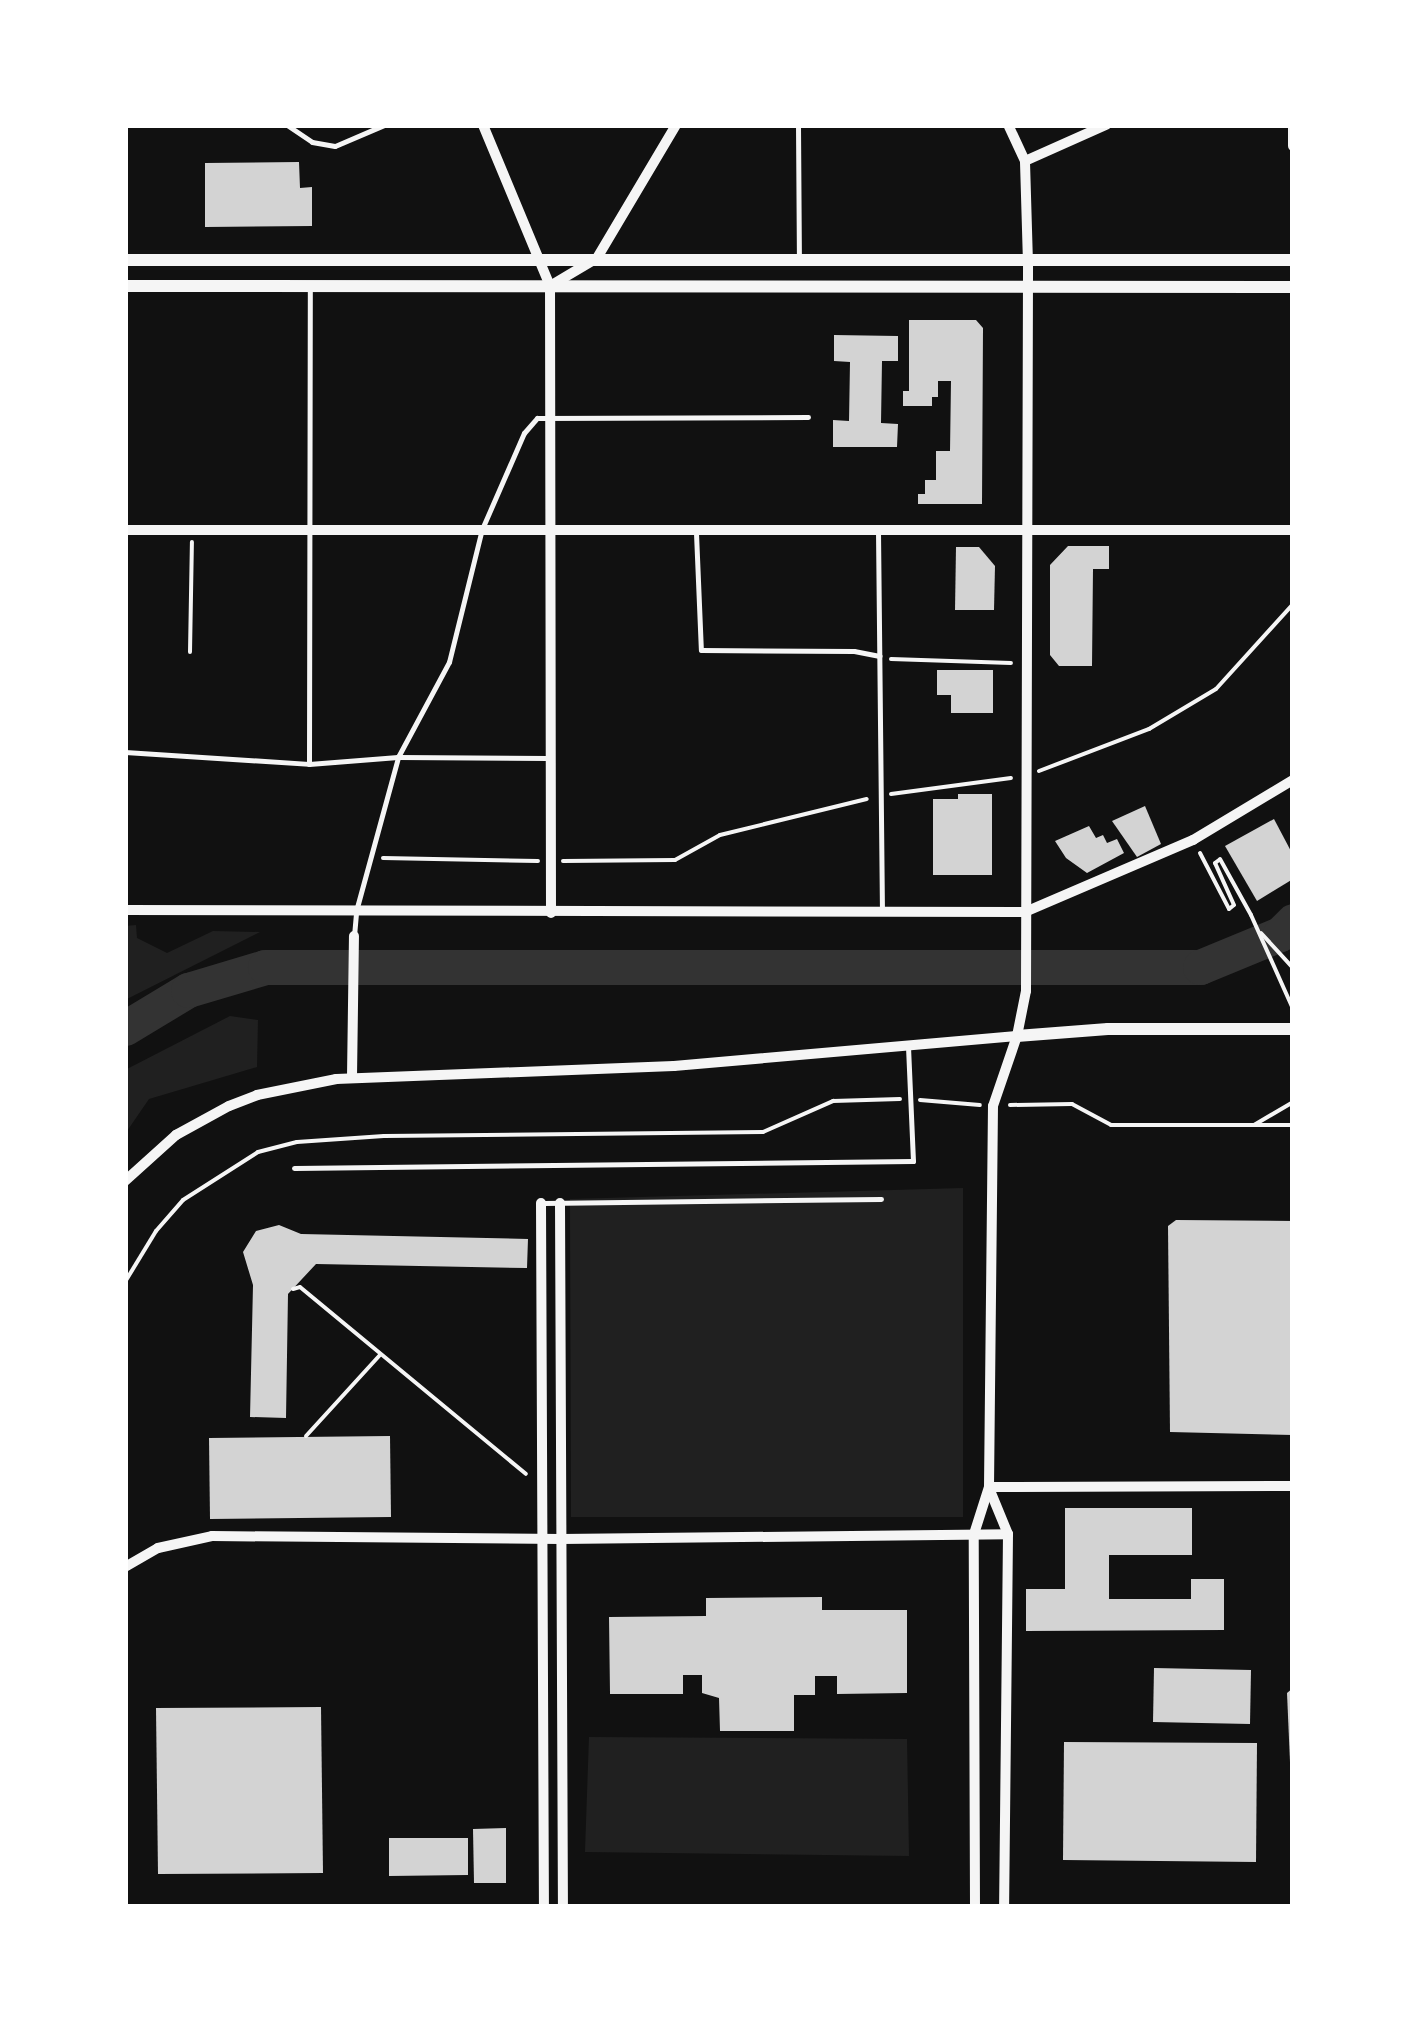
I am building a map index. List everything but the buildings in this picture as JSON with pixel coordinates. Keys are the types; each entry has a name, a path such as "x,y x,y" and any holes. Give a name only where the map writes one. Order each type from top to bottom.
{"street":[{"path":"484,125 550,286 548,758 552,912"},
{"path":"550,286 597,258 676,125"},
{"path":"975,1907 974,1534 989,1487 992,1106 1017,1036 1026,991 1028,263 1025,160 1008,125"},
{"path":"1025,160 1106,125"},
{"path":"1293,125 1293,146"},
{"path":"125,260 1293,260"},
{"path":"125,286 1293,287"},
{"path":"125,530 1293,530"},
{"path":"125,910 1025,912 1193,840 1293,780"},
{"path":"352,1077 354,936"},
{"path":"125,1181 176,1135 228,1106 257,1095 352,1077 674,1066 1108,1029 1293,1029"},
{"path":"541,1203 544,1907"},
{"path":"560,1203 563,1907"},
{"path":"989,1487 1293,1486"},
{"path":"989,1487 1008,1534 1004,1907"},
{"path":"125,1567 158,1548 212,1536 561,1539 1008,1534"}],"lane":[{"path":"287,125 312,142 336,146 384,125"},
{"path":"798,125 800,262"},
{"path":"309,764 310,286"},
{"path":"354,936 356,911 398,757 449,662 482,530 524,433 537,418 808,417"},
{"path":"696,530 701,650 854,652 880,656"},
{"path":"878,530 882,912"},
{"path":"125,752 309,764 398,757 548,758"},
{"path":"294,1168 913,1162 908,1045"},
{"path":"541,1203 880,1200"}],"path":[{"path":"190,652 192,530"},
{"path":"370,858 675,860 720,835 881,796 1026,776 1149,729 1216,689 1293,604"},
{"path":"880,656 920,664 1025,663"},
{"path":"1193,840 1229,908 1234,905 1215,863 1220,859 1293,1009"},
{"path":"1257,930 1293,968"},
{"path":"125,1282 148,1243 183,1200 258,1152 297,1142 384,1136 762,1132 833,1101 911,1099 957,1103"},
{"path":"1253,1125 1293,1102"},
{"path":"1036,1105 1072,1104 1111,1125 1293,1125"},
{"path":"293,1290 300,1288 542,1486"},
{"path":"306,1436 380,1354"}],"shaded area":[{"path":"136,925 137,938 167,953 213,931 260,932 125,1000 125,926"},
{"path":"230,1016 258,1020 257,1067 149,1099 125,1134 125,1070"},
{"path":"963,1188 963,1517 571,1517 570,1199"},
{"path":"589,1737 907,1739 909,1856 585,1852"}],"waterway":[{"path":"125,1028 188,990 265,967 1200,967 1280,934 1293,921"}]}
